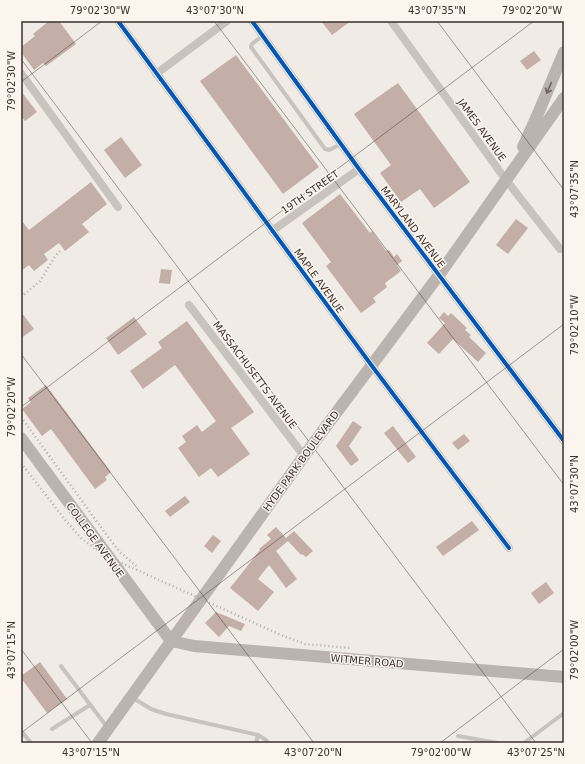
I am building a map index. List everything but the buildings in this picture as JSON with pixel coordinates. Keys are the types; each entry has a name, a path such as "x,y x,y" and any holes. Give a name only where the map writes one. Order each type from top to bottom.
{"main road":[{"name":"HYDE PARK BOULEVARD","path":"506,180 538,116 564,52"},
{"name":"HYDE PARK BOULEVARD","path":"98,743 304,456 438,275 564,98"},
{"name":"COLLEGE AVENUE","path":"21,438 171,641"},
{"name":"WITMER ROAD","path":"171,641 194,646 564,677"}],"street":[{"name":"MAPLE AVENUE","path":"118,21 372,366 510,548"},
{"path":"156,74 227,21"},
{"name":"MARYLAND AVENUE","path":"252,21 359,169 564,441"},
{"name":"JAMES AVENUE","path":"391,21 506,180 560,249"},
{"path":"21,73 118,207"},
{"name":"19TH STREET","path":"272,231 359,169"},
{"name":"MASSACHUSETTS AVENUE","path":"189,305 304,456"}],"lane":[{"path":"262,36 252,44 251,47 320,143 325,149 329,150 341,144"},
{"path":"61,666 109,729"},
{"path":"131,696 151,709 166,714 258,734 268,743"},
{"path":"52,729 90,705"},
{"path":"524,743 564,713"},
{"path":"22,734 31,743"},
{"path":"256,743 258,734"},
{"path":"458,736 498,743"}],"railway":[{"path":"21,297 40,281 56,255 61,250"},
{"path":"21,417 111,541 120,552 136,566"},
{"path":"21,463 81,538 108,557 281,635 305,644 350,648"}],"cycle path":[{"path":"118,21 372,366 509,548"},
{"path":"252,21 359,169 564,441"}]}
